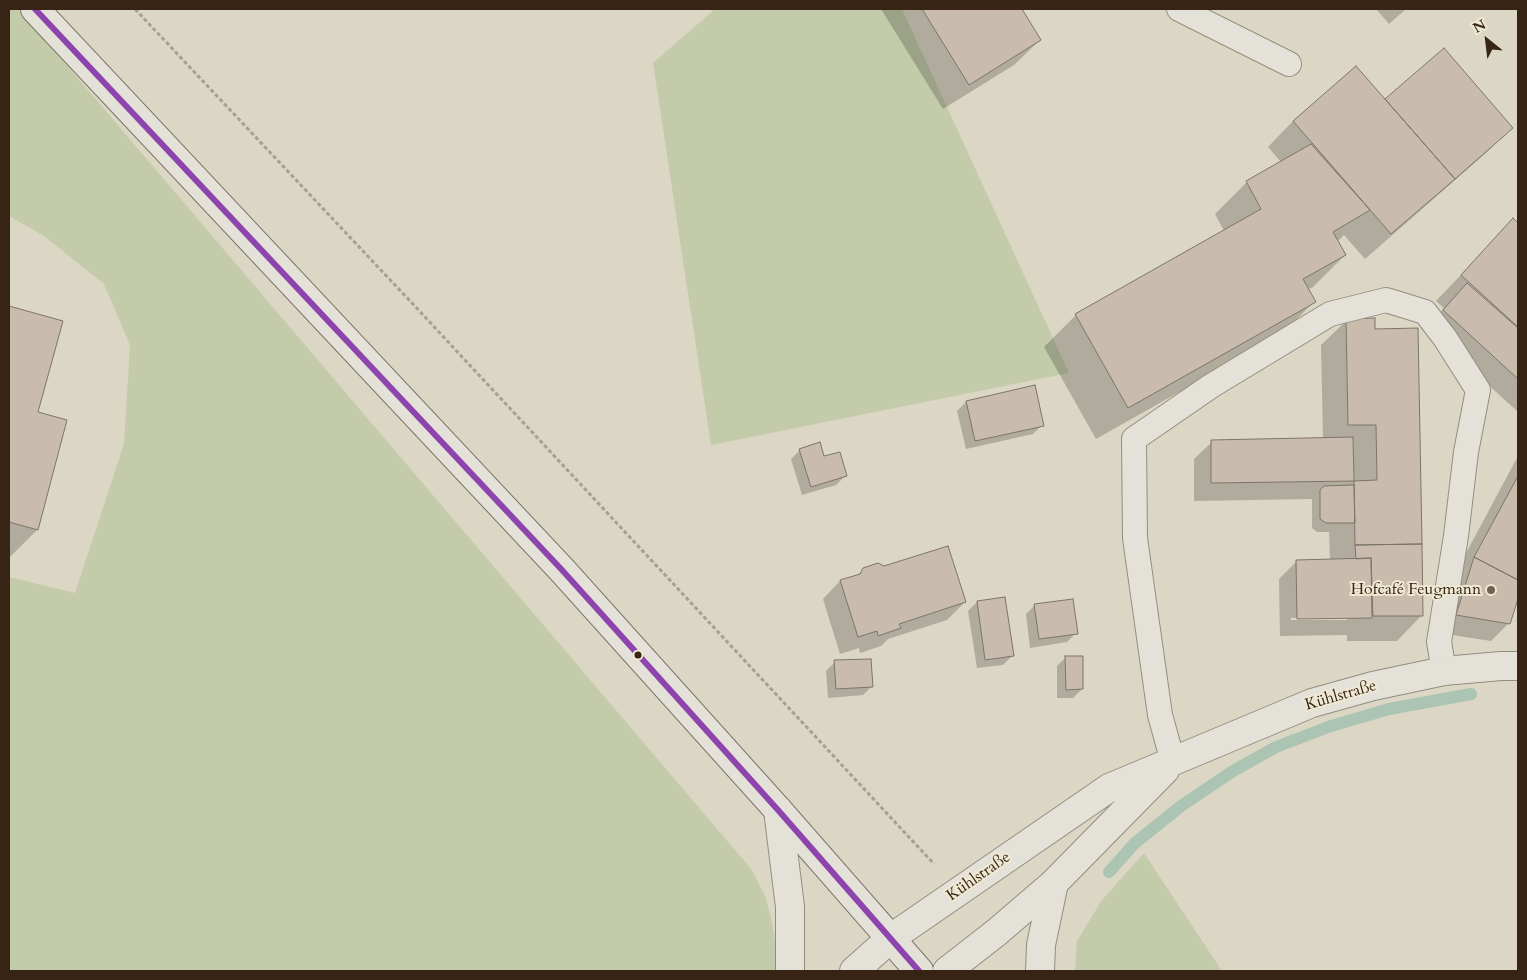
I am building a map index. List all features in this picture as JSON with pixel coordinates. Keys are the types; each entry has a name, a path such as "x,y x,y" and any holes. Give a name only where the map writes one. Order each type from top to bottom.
{"street":[{"path":"35,9 562,570 778,810 919,971"},
{"name":"Kühlstraße","path":"854,971 891,938 1109,788 1312,702 1373,686 1444,671 1518,666"},
{"name":"Kühlstraße","path":"947,971 997,932 1054,883 1173,762"},
{"path":"778,810 790,906 790,971"},
{"path":"1040,971 1042,945 1054,883"}],"lane":[{"path":"1178,9 1289,64"},
{"path":"1173,762 1160,715 1135,538 1134,439 1211,386 1330,314 1386,300 1425,312 1445,338 1478,390 1466,452 1456,536 1439,642 1444,671"}],"path":[{"path":"135,9 439,331 958,891"}],"green space":[{"path":"9,9 19,9 752,870 765,896 771,918 776,947 775,971 9,971 9,577 75,593 124,444 130,345 104,284 44,236 9,216"},
{"path":"715,9 902,9 1069,373 711,445 653,63"},
{"path":"1144,853 1222,971 1075,971 1077,941 1102,900"}],"building":[{"path":"922,9 1022,9 1041,40 969,85"},
{"path":"1444,48 1513,128 1455,179 1385,99"},
{"path":"1356,66 1455,179 1391,234 1293,121"},
{"path":"1311,144 1370,210 1333,232 1346,255 1303,279 1316,302 1128,408 1075,314 1261,209 1246,181"},
{"path":"1513,218 1518,223 1518,327 1461,275"},
{"path":"1467,283 1518,328 1518,379 1443,310"},
{"path":"9,306 63,321 38,412 67,420 38,530 9,522"},
{"path":"1375,318 1375,329 1418,328 1422,544 1355,545 1354,481 1377,480 1376,425 1348,425 1346,319"},
{"path":"1035,385 1044,426 975,441 966,401"},
{"path":"1353,437 1354,481 1211,483 1211,440"},
{"path":"820,442 824,456 840,452 847,476 811,487 799,449"},
{"path":"1518,476 1518,580 1474,557"},
{"path":"1354,485 1355,523 1326,523 1320,519 1320,490 1324,486"},
{"path":"1422,544 1423,616 1373,616 1371,558 1356,559 1355,545"},
{"path":"948,546 966,602 899,624 901,628 878,636 877,631 858,637 840,580 860,574 863,568 878,563 884,566"},
{"name":"Hofcafé Feugmann","path":"1474,557 1518,580 1518,599 1510,624 1456,615"},
{"path":"1371,558 1372,618 1297,619 1296,560"},
{"path":"1005,597 1014,656 985,660 977,601"},
{"path":"1073,599 1078,634 1039,639 1034,604"},
{"path":"1065,656 1083,656 1083,689 1066,690"},
{"path":"871,659 873,687 836,689 834,660"}],"waterway":[{"path":"1109,872 1135,843 1181,806 1233,771 1276,747 1331,726 1389,709 1471,694"}],"transit line":[{"path":"35,9 562,570 778,810 919,971"}],"place":[{"name":"Hofcafé Feugmann","path":"1491,590"}]}
